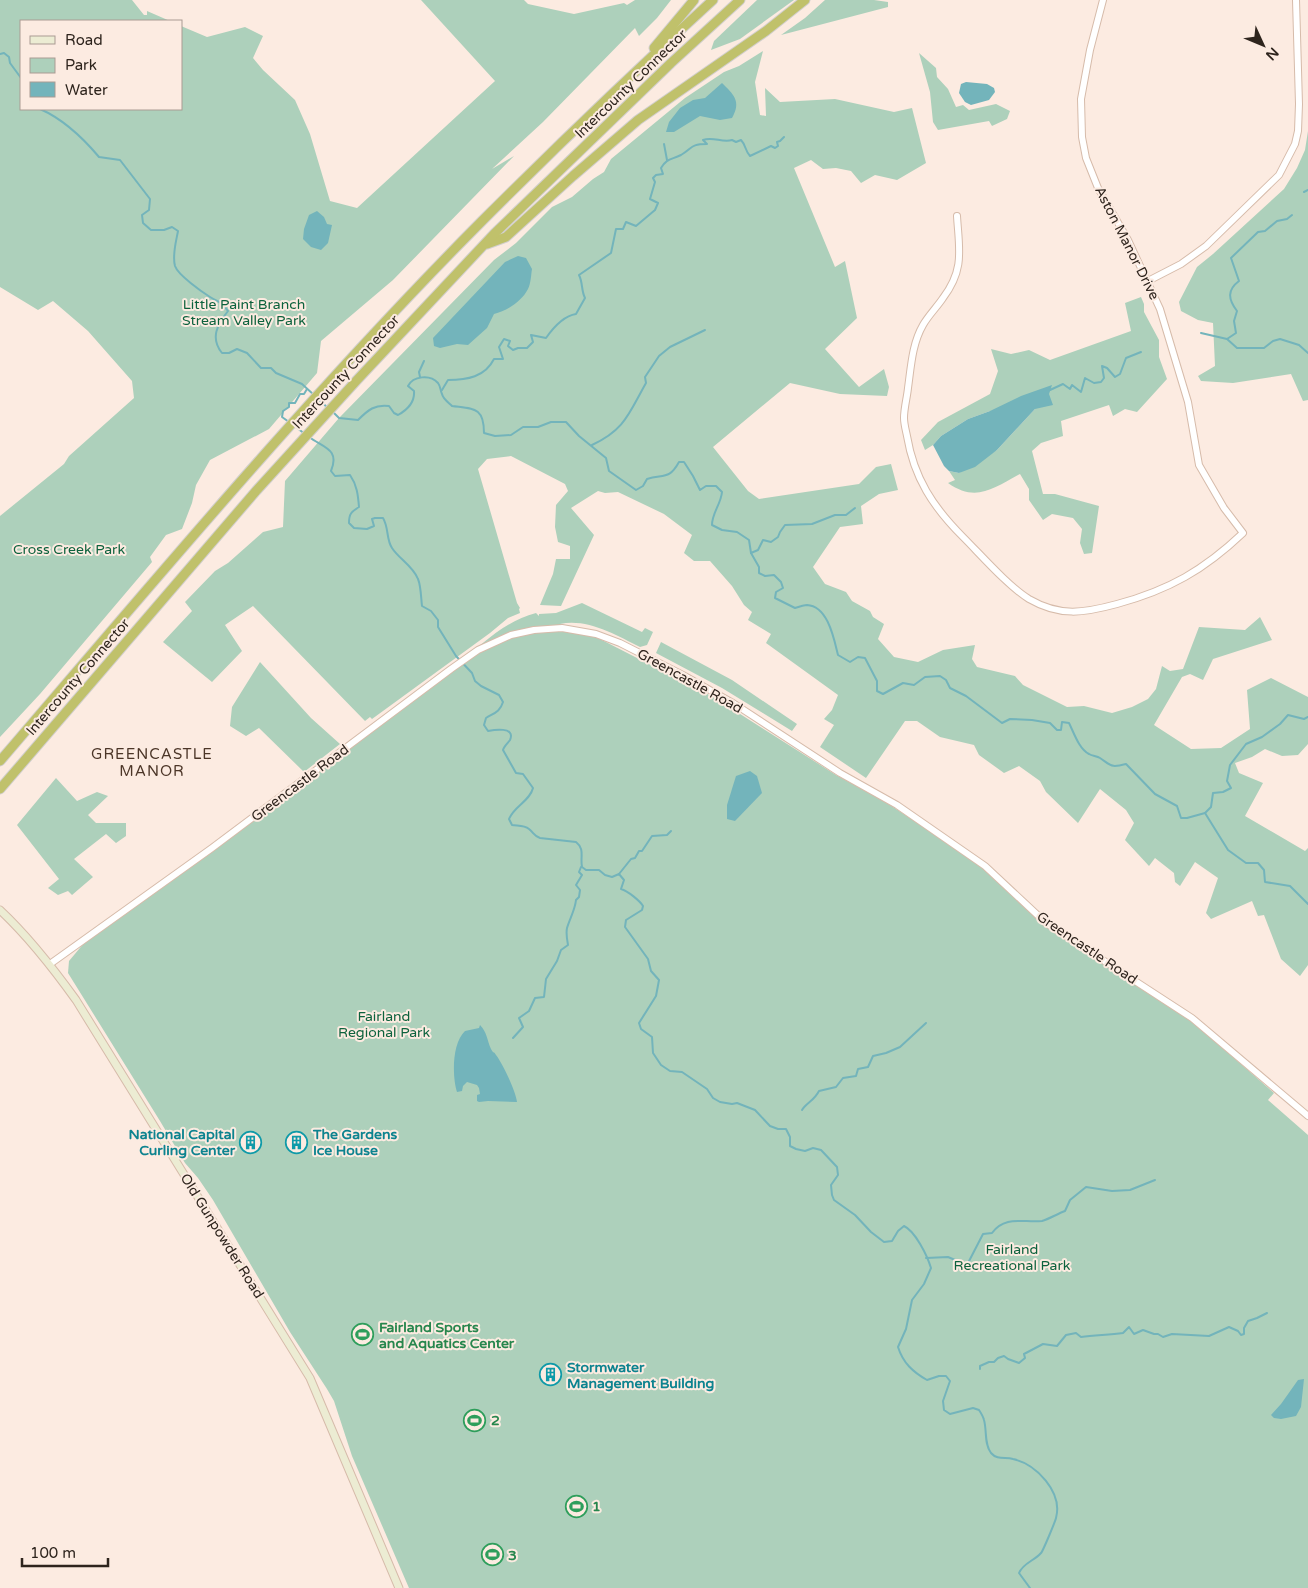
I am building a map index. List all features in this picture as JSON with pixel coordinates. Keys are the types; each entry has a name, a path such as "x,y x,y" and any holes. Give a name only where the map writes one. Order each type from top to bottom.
{"highway":[{"path":"622,86 694,0"},
{"name":"Intercounty Connector","path":"0,761 246,476 346,364 482,222 712,0"},
{"name":"Intercounty Connector","path":"0,789 256,491 357,380 487,244 494,234 740,0"},
{"path":"487,244 506,237 638,120 684,86 766,31 805,0"}],"main road":[{"name":"Old Gunpowder Road","path":"0,910 50,964 81,1008 310,1378 399,1588"}],"street":[{"name":"Aston Manor Drive","path":"957,216 960,260 955,280 923,325 920,333 912,358 904,419 916,472 943,517 1019,592 1041,605 1064,612 1077,613 1104,608 1161,591 1204,566 1243,533 1224,508 1199,464 1188,402 1168,333 1148,281 1128,240 1098,188 1086,158 1082,137 1081,100 1083,80 1103,0"},
{"path":"1148,281 1181,264 1206,246 1279,175 1285,165 1295,144 1298,131 1296,0"},
{"name":"Greencastle Road","path":"50,964 212,848 464,659 511,635 534,630 562,628 596,634 620,643 683,675 733,703 840,773 897,805 978,861 1046,923 1192,1018 1308,1116"}],"green space":[{"path":"0,0 132,0 144,15 147,15 147,11 168,20 20,20 20,110 182,110 182,26 207,37 245,27 263,36 253,58 295,100 310,134 330,201 357,208 495,81 421,0 524,0 528,4 574,14 624,3 627,5 635,0 671,0 639,36 635,28 543,122 492,169 514,156 393,280 321,341 317,373 269,429 210,460 196,485 192,503 182,529 166,535 150,557 152,562 40,694 0,737 0,516 64,464 69,456 134,398 132,381 88,331 53,301 38,310 0,287"},
{"path":"757,0 794,0 740,39 711,50 714,41"},
{"path":"825,0 874,0 888,2 888,7 781,35 805,18"},
{"path":"763,51 755,82 760,115 766,116 765,88 780,102 835,99 894,112 912,108 926,163 897,180 875,175 861,183 851,171 836,168 823,169 811,160 794,168 835,267 845,261 857,318 825,349 859,387 884,369 889,387 887,396 840,394 790,383 713,447 748,491 759,499 859,484 876,467 891,464 898,490 879,494 861,506 863,524 840,527 813,567 825,584 846,592 852,601 870,611 873,617 884,624 878,639 894,657 918,662 943,650 975,645 972,659 977,667 1015,676 1023,685 1067,707 1084,706 1112,713 1132,707 1148,699 1156,689 1162,666 1170,671 1183,669 1199,627 1245,630 1260,617 1272,640 1213,659 1203,680 1190,674 1182,677 1154,725 1191,749 1221,748 1250,729 1247,690 1271,678 1308,697 1308,744 1298,755 1282,756 1265,749 1252,757 1235,763 1239,773 1263,783 1245,816 1305,851 1308,848 1308,965 1300,976 1281,959 1264,915 1258,916 1252,901 1211,919 1206,913 1218,878 1195,862 1180,886 1175,882 1174,873 1155,858 1149,866 1125,840 1134,823 1126,810 1100,789 1078,823 1046,792 1040,781 1019,766 1004,773 979,755 974,745 940,737 917,721 905,721 866,778 820,747 834,725 824,719 832,710 838,695 766,643 771,634 748,620 752,612 744,605 732,586 710,561 694,561 684,553 692,535 664,514 618,492 605,493 598,491 571,508 594,535 561,606 540,605 553,574 556,559 570,559 570,546 558,542 555,527 556,505 568,491 565,484 511,456 487,459 478,469 520,613 508,618 372,719 370,717 365,721 253,606 225,625 242,651 212,682 163,642 192,611 185,602 215,571 228,563 263,532 283,527 285,481 339,418 494,260 516,243 552,207 572,197 604,172 611,159 685,98 724,72 739,66"},
{"path":"919,53 936,68 937,77 948,89 956,107 963,105 969,110 996,104 1010,111 1007,119 992,126 989,121 938,130 933,122 930,92"},
{"path":"1308,131 1308,400 1303,401 1291,374 1233,383 1201,381 1198,376 1215,366 1213,323 1198,320 1181,311 1179,302 1197,267 1284,189 1305,150"},
{"path":"1141,297 1144,304 1144,312 1159,340 1159,357 1167,379 1137,412 1125,409 1113,416 1109,405 1061,421 1063,436 1041,443 1032,451 1043,494 1055,494 1099,506 1092,553 1084,554 1080,543 1082,529 1073,518 1052,514 1043,520 1029,500 1029,489 1020,474 993,488 976,493 958,489 948,483 955,480 949,471 959,473 997,450 1035,409 990,411 968,419 941,436 933,445 925,450 921,440 938,422 990,394 998,371 991,349 1011,354 1029,350 1050,360 1131,331 1125,303"},
{"path":"582,603 642,632 645,628 653,632 647,645 640,647 591,625 581,623 560,624 600,639 715,698 836,775 881,799 984,867 1040,921 1185,1015 1274,1093 1268,1100 1308,1135 1308,1588 409,1588 352,1456 334,1401 290,1332 213,1200 185,1163 68,973 69,961 90,936 457,665 494,634 514,622 536,613 539,616 539,614 556,613"},
{"path":"661,642 732,680 797,724 792,731 722,688 656,653"},
{"path":"260,662 311,718 340,744 304,772 259,728 246,736 230,726 232,707"},
{"path":"56,778 77,801 97,792 108,796 88,815 96,823 126,823 126,836 116,843 106,834 74,859 93,877 72,895 68,891 58,895 48,888 59,879 17,825"}],"water":[{"path":"966,82 987,84 994,88 995,92 989,100 971,105 965,102 959,93 961,84"},
{"path":"722,83 735,98 736,107 732,118 720,120 700,116 674,132 666,132 669,122 680,108 693,100 705,98"},
{"path":"317,211 324,217 327,224 332,225 328,243 321,250 311,247 303,239 309,215"},
{"path":"518,256 526,258 532,269 529,287 522,298 509,308 494,314 487,328 468,345 457,344 440,348 434,346 433,338 505,262"},
{"path":"1052,385 1049,394 1053,405 1035,409 997,450 975,467 959,473 949,471 944,466 933,445 941,436 968,419"},
{"path":"750,771 757,776 762,793 735,821 727,819 727,805 736,776"},
{"path":"480,1025 486,1033 491,1049 505,1071 517,1102 479,1102 477,1101 477,1095 480,1094 479,1088 477,1085 467,1082 463,1086 462,1091 457,1092 454,1077 455,1051 465,1031 479,1028"},
{"path":"1304,1379 1301,1407 1296,1416 1281,1419 1274,1418 1271,1415 1298,1380"}],"waterway":[{"path":"0,54 4,53 9,57 10,63 20,77"},
{"path":"42,110 57,118 72,130 99,157 120,160 150,199 149,210 142,215 143,223 151,230 164,230 172,227 178,231 174,257 177,270 206,295 222,304 228,311 216,332 216,342 222,353 229,353 237,349 247,353 261,368 271,368 276,373 302,384 314,395"},
{"path":"442,390 448,380 475,376 486,370 494,359 503,359 499,347 504,339 510,341 508,346 513,350 527,348 533,342 531,335 546,338 563,320 576,314 585,298 579,275 611,253 616,229 623,229 626,222 636,226 655,210 658,203 650,199 655,182 653,178 656,175 663,174 661,168 667,161 681,155 694,146 707,144 703,140 707,139 732,140 736,142 741,140 750,156 771,146 775,148 778,146 777,142 784,137"},
{"path":"664,144 667,160"},
{"path":"1304,192 1308,190"},
{"path":"1227,339 1236,333 1234,321 1237,311 1230,295 1232,288 1239,281 1231,258 1258,232 1265,231 1277,221 1287,219 1292,215"},
{"path":"592,445 612,433 625,420 646,383 645,377 659,356 670,347 705,330"},
{"path":"1201,333 1227,339 1237,348 1264,348 1273,341 1280,339 1299,345 1308,353"},
{"path":"1050,390 1063,384 1070,389 1072,385 1081,392 1085,378 1094,383 1101,382 1104,378 1102,366 1107,368 1115,377 1120,374 1126,358 1141,352"},
{"path":"420,377 419,372 424,361"},
{"path":"332,411 339,418 358,420 372,408 389,406 398,415 412,403 414,391 408,386 410,383 418,378 426,377 438,383 444,398 452,406 472,409 480,414 484,424 484,433 495,436 511,435 523,427 538,427 551,422 566,422 579,436 606,458 609,471 636,490 643,486 647,479 669,474 679,462 684,462 700,490 706,486 716,486 722,492 713,516 712,525 722,530 737,532 749,540 751,553 759,567 759,573 765,576 774,575 781,582 783,588 776,592 775,598 795,608 807,605 820,611 829,624 838,655 850,662 858,657 865,658 877,681 877,691 883,694 903,683 914,685 925,677 940,676 946,680 950,688 966,696 1002,723 1010,719 1032,720 1050,723 1057,730 1061,730 1062,722 1069,723 1085,752 1099,757 1112,766 1126,764 1155,794 1177,806 1181,818 1205,813 1228,850 1246,863 1258,863 1264,870 1265,882 1290,886 1308,904"},
{"path":"289,422 282,417 283,411 289,407 289,403 295,403 300,394 304,394 307,389"},
{"path":"319,400 328,408"},
{"path":"293,425 305,434"},
{"path":"309,437 332,453 333,464 331,471 335,476 350,475 354,483 358,494 359,507 349,517 349,523 354,528 367,529 374,526 372,519 383,518 392,548 416,574 422,606 431,611 438,620 438,627 456,656 472,673 475,681 499,695 503,702 498,710 486,718 484,725 488,731 503,730 510,733 510,740 503,750 516,773 523,774 533,788 529,796 511,814 509,819 512,825 523,826 540,838 576,842 581,850 582,867 586,870 599,870 605,875 612,877 619,874 624,880 621,889 634,896 643,906 642,910 626,920 625,927 648,959 651,971 659,980 656,996 639,1023 641,1029 652,1037 653,1053 661,1065 670,1071 682,1072 707,1089 713,1098 720,1102 737,1103 755,1110 770,1126 786,1129 790,1137 790,1146 805,1151 813,1148 821,1150 837,1167 838,1175 831,1185 834,1200 855,1215 871,1232 884,1242 892,1241 898,1231 904,1226 920,1244 931,1268 924,1284 912,1300 906,1329 898,1347 906,1362 922,1377 927,1380 946,1376 950,1381 943,1401 944,1410 950,1414 973,1408 979,1410 983,1416 987,1445 991,1453 996,1457 1022,1462 1039,1473 1052,1489 1057,1508 1054,1525 1041,1553 1023,1567 1019,1573 1030,1588"},
{"path":"751,553 758,550 763,540 771,542 778,537 785,525 812,524 835,515 846,515 855,508"},
{"path":"1205,813 1211,807 1213,793 1223,792 1231,788 1227,781 1230,765 1246,744 1262,737 1280,724 1288,715 1304,719 1308,717"},
{"path":"619,874 631,859 635,858 639,851 642,851 652,836 667,835 671,831"},
{"path":"513,1038 523,1027 519,1018 529,1011 535,998 544,997 546,979 557,961 561,950 568,945 567,928 576,900 579,897 580,890 576,885 582,875 579,872 581,867"},
{"path":"802,1110 819,1091 836,1087 843,1078 856,1076 858,1069 868,1067 873,1056 900,1047 926,1023"},
{"path":"926,1258 948,1257 967,1265 983,1234 992,1233 1003,1224 1015,1221 1042,1221 1065,1211 1070,1200 1086,1187 1112,1191 1130,1190 1155,1180"},
{"path":"980,1369 980,1366 994,1362 1004,1356 1019,1363 1025,1358 1024,1354 1043,1344 1057,1346 1066,1335 1076,1333 1081,1337 1118,1334 1123,1333 1129,1327 1134,1334 1143,1330 1163,1337 1172,1334 1209,1336 1229,1327 1238,1331 1241,1335 1244,1334 1244,1328 1248,1321 1267,1313"}],"place":[{"name":"National Capital Curling Center","path":"251,1142"},
{"name":"The Gardens Ice House","path":"297,1142"},
{"name":"Fairland Sports and Aquatics Center","path":"363,1335"},
{"name":"Stormwater Management Building","path":"551,1375"},
{"name":"2","path":"475,1420"},
{"name":"1","path":"576,1506"},
{"name":"3","path":"492,1555"}],"district":[{"name":"GREENCASTLE MANOR","path":"152,762"}],"park label":[{"name":"Little Paint Branch Stream Valley Park","path":"244,312"},
{"name":"Cross Creek Park","path":"69,549"},
{"name":"Fairland Regional Park","path":"384,1024"},
{"name":"Fairland Recreational Park","path":"1012,1258"}]}
